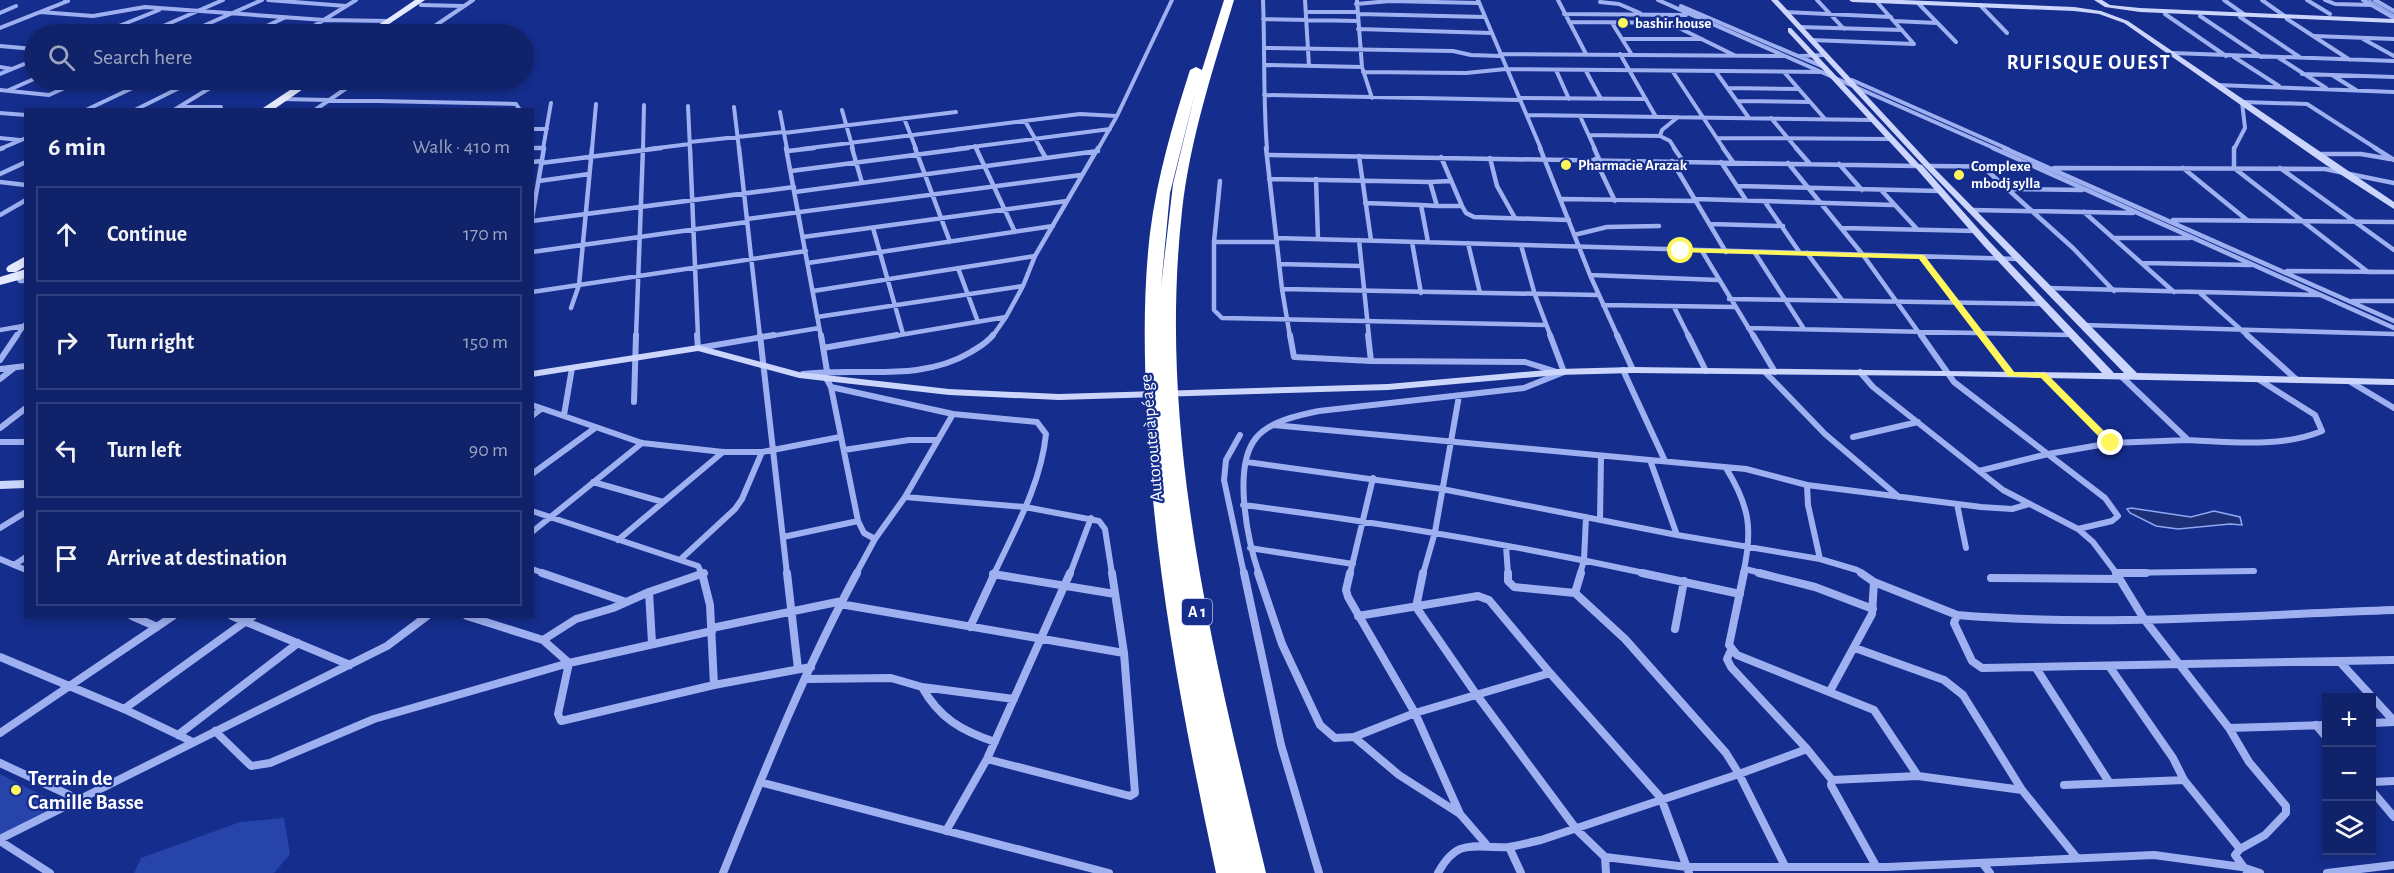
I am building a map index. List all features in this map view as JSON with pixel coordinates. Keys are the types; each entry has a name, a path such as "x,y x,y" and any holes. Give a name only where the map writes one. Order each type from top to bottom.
{"highway":[{"name":"A 1","path":"1218,0 1169,163 1160,213 1152,330 1156,446 1170,566 1199,736 1229,873"},
{"name":"Autoroute à péage","path":"1228,0 1183,165 1170,264 1168,330 1170,410 1188,564 1220,735 1253,873"}],"main road":[{"path":"385,24 424,2"},
{"path":"393,24 424,2"},
{"path":"258,108 285,90"},
{"path":"268,108 295,90"}],"street":[{"path":"0,28 68,1 64,0"},
{"path":"168,24 223,0"},
{"path":"208,24 262,0"},
{"path":"268,0 346,6"},
{"path":"317,24 356,0"},
{"path":"438,24 473,0"},
{"path":"828,379 926,370 979,349 993,337 1023,286 1035,256 1117,116 1172,0"},
{"path":"1263,0 1266,65 1264,95 1269,179 1282,289 1295,358 1525,362 1561,372"},
{"path":"1305,0 1309,66"},
{"path":"1558,0 1586,54"},
{"path":"1658,0 1798,56 1854,86 2394,328"},
{"path":"1666,0 1787,56 1845,77 2394,321"},
{"path":"1764,0 1856,103 1892,139 1976,214 2083,325 2122,377"},
{"path":"1774,0 1871,103 1923,165 1939,191 2072,335 2122,377 2188,440"},
{"path":"1817,0 1844,29"},
{"path":"1852,0 1982,3 2100,13 2243,16"},
{"path":"2224,0 2302,58"},
{"path":"2262,0 2351,60"},
{"path":"2363,0 2394,21"},
{"path":"2375,0 2394,11"},
{"path":"1607,14 1599,5 1600,1 1619,4 1644,15"},
{"path":"1811,40 1914,44 1876,1"},
{"path":"2309,1 2372,5"},
{"path":"2309,1 2330,14"},
{"path":"424,2 465,6"},
{"path":"1372,98 1359,50 1356,2 1479,2 1562,199 1578,248 1665,461"},
{"path":"1437,2 1440,16"},
{"path":"1913,2 1956,42"},
{"path":"1982,3 2007,33"},
{"path":"2074,9 2092,3 2109,7 2243,16 2394,21"},
{"path":"2092,3 2091,9 2126,22 2394,206"},
{"path":"0,12 16,6"},
{"path":"2109,7 2120,13 2126,22"},
{"path":"40,12 93,16 136,8 200,10 324,20 390,21"},
{"path":"124,24 162,9"},
{"path":"1306,12 1485,17"},
{"path":"1785,12 1938,23"},
{"path":"1564,14 1691,15"},
{"path":"2165,14 2227,56"},
{"path":"1624,15 1630,23"},
{"path":"2199,16 2262,57"},
{"path":"270,24 286,17"},
{"path":"1263,19 1358,21"},
{"path":"1569,22 1669,24 1713,22"},
{"path":"1612,23 1632,55"},
{"path":"1669,24 1738,56"},
{"path":"1799,27 1902,30"},
{"path":"1358,30 1491,33"},
{"path":"2314,36 2394,39"},
{"path":"2363,38 2394,56"},
{"path":"1623,39 1702,39"},
{"path":"0,46 24,48"},
{"path":"1265,48 1453,51 1471,55 1825,55"},
{"path":"2172,53 2394,61"},
{"path":"1620,54 1656,117"},
{"path":"2234,57 2281,87"},
{"path":"2279,58 2326,89"},
{"path":"2386,61 2394,66"},
{"path":"0,74 24,64"},
{"path":"1266,65 1466,73 1506,69 1673,72 1826,71"},
{"path":"0,68 12,69"},
{"path":"1556,70 1569,99"},
{"path":"1586,70 1601,99"},
{"path":"1673,72 1733,162"},
{"path":"1716,72 1749,118"},
{"path":"1784,72 1826,119"},
{"path":"2302,74 2394,77"},
{"path":"2332,75 2357,90"},
{"path":"9,90 24,83"},
{"path":"2216,85 2394,92"},
{"path":"1728,88 1799,89"},
{"path":"0,90 49,95 60,90"},
{"path":"90,108 127,90"},
{"path":"139,108 175,90"},
{"path":"176,108 206,90"},
{"path":"318,108 343,90"},
{"path":"1264,95 1372,98 1646,99"},
{"path":"280,99 497,103 516,104 519,108"},
{"path":"1737,101 1810,102"},
{"path":"414,108 422,102"},
{"path":"2242,102 2307,104 2394,160"},
{"path":"2242,102 2245,128 2234,142 2232,151 2234,168 2368,272"},
{"path":"460,108 466,103"},
{"path":"492,108 497,103"},
{"path":"534,207 551,103"},
{"path":"1856,103 1871,103"},
{"path":"571,308 579,285 596,104"},
{"path":"634,402 644,105"},
{"path":"688,106 698,348"},
{"path":"176,108 221,107"},
{"path":"734,107 798,669"},
{"path":"842,110 862,183"},
{"path":"0,112 24,115"},
{"path":"780,112 828,379 858,521 864,533 875,539"},
{"path":"534,162 956,112"},
{"path":"788,152 1080,114 1117,116"},
{"path":"1527,115 1873,120"},
{"path":"1580,116 1615,201"},
{"path":"1660,136 1662,130 1678,117"},
{"path":"904,118 950,242"},
{"path":"1771,118 1810,164"},
{"path":"1025,121 1046,158"},
{"path":"534,127 547,129"},
{"path":"791,171 1110,129"},
{"path":"1589,135 1660,136 1670,141 1683,161"},
{"path":"0,138 24,139"},
{"path":"1717,138 1892,139"},
{"path":"0,149 24,139"},
{"path":"975,146 1015,232"},
{"path":"534,148 544,148"},
{"path":"534,220 744,193 862,183 1098,151"},
{"path":"2316,154 2361,154 2394,160"},
{"path":"1267,155 2051,168 2280,168 2342,171 2394,183"},
{"path":"1359,156 1371,240"},
{"path":"1441,157 1462,206 1466,213 1474,217 1569,220"},
{"path":"1490,158 1497,186 1515,218"},
{"path":"1672,161 1726,252"},
{"path":"1721,162 1746,200"},
{"path":"0,174 24,163"},
{"path":"1788,163 1863,255 1948,373 1964,390 2105,498 2118,516 2112,521 2078,529"},
{"path":"1839,164 1862,190"},
{"path":"1982,166 2073,248 2114,291"},
{"path":"2182,168 2247,221"},
{"path":"2280,168 2394,250"},
{"path":"538,181 589,174"},
{"path":"534,252 1081,175"},
{"path":"1269,179 1451,181"},
{"path":"1316,179 1318,239"},
{"path":"1220,181 1214,242 1214,310 1218,315 1230,318 1546,325"},
{"path":"0,182 24,185"},
{"path":"1431,182 1437,206"},
{"path":"1737,186 1939,191"},
{"path":"2007,189 2084,190"},
{"path":"1882,191 1917,229"},
{"path":"1562,199 1746,200 1893,205"},
{"path":"1,214 24,201"},
{"path":"803,237 1067,201"},
{"path":"1765,202 1800,253"},
{"path":"1365,203 1462,206"},
{"path":"1421,206 1428,242"},
{"path":"1962,216 2032,211 2137,213"},
{"path":"2084,212 2174,292"},
{"path":"2169,220 2394,222"},
{"path":"1710,224 1783,226"},
{"path":"808,263 1053,226"},
{"path":"1574,235 1607,227 1659,226"},
{"path":"873,228 903,334"},
{"path":"1842,228 1976,231"},
{"path":"2112,238 2195,238"},
{"path":"1359,240 1371,361"},
{"path":"1214,242 1371,240 1578,248 2020,259"},
{"path":"1412,242 1421,292"},
{"path":"1468,243 1480,294"},
{"path":"1521,245 1561,372"},
{"path":"534,292 806,251"},
{"path":"1702,251 1748,328 1770,372 1825,434 1899,497"},
{"path":"1755,253 1804,329"},
{"path":"1807,253 1842,300"},
{"path":"813,291 1035,256"},
{"path":"1922,257 2012,374"},
{"path":"1279,264 1361,266"},
{"path":"2142,264 2255,265"},
{"path":"958,268 978,322"},
{"path":"2282,270 2394,272"},
{"path":"1590,275 1718,280"},
{"path":"818,317 1023,286"},
{"path":"1282,289 1598,295"},
{"path":"2032,291 2322,295"},
{"path":"2200,293 2297,380"},
{"path":"1729,299 2044,304"},
{"path":"2349,301 2394,301"},
{"path":"1603,305 1734,307"},
{"path":"1674,307 1706,371"},
{"path":"2053,314 2073,315"},
{"path":"823,348 1006,317"},
{"path":"0,330 24,325"},
{"path":"0,360 24,325"},
{"path":"2083,325 2394,334"},
{"path":"534,374 819,328"},
{"path":"1748,328 2072,335"},
{"path":"698,348 764,367 828,379 984,394 1059,397 1388,387 1561,372 1628,370 2012,374 2394,382"},
{"path":"0,369 24,366"},
{"path":"0,379 15,368"},
{"path":"564,415 572,368"},
{"path":"1550,673 1476,694 1354,737 1335,738 1320,725 1282,644 1250,548 1243,505 1247,462 1251,447 1257,437 1289,417 1319,411 1524,387 1561,372"},
{"path":"1860,372 1873,387 2003,490 2078,529 2093,542 2144,619 2229,728 2249,762 2286,806 2286,813 2265,835 2240,849 2235,855 2245,870"},
{"path":"2043,375 2111,443"},
{"path":"828,379 953,414 1037,422 1042,427 1046,434 1044,455 1025,507 970,627"},
{"path":"1979,471 2048,454 2111,443 2188,440 2257,442 2294,438 2322,431 2315,415 2258,380"},
{"path":"2349,381 2394,408"},
{"path":"1459,396 1435,532 1424,567 1416,606 1476,694 1577,830 1605,857 1688,870 1771,870 1785,866 1876,866 1888,870 2154,855 2260,873"},
{"path":"534,406 642,442 723,452 762,452 840,436"},
{"path":"534,415 542,409"},
{"path":"0,428 24,410"},
{"path":"723,873 760,782 841,603 875,539 905,497 953,414"},
{"path":"1852,436 1918,422"},
{"path":"1273,425 1726,468 1768,473 1807,486 1957,504 2012,509 2029,504"},
{"path":"534,473 595,428"},
{"path":"1240,435 1226,460 1224,480 1281,745 1318,873"},
{"path":"844,450 909,440 938,440"},
{"path":"0,442 24,442"},
{"path":"534,530 642,442"},
{"path":"618,540 723,452"},
{"path":"681,559 735,509 742,499 762,452"},
{"path":"1600,520 1601,457"},
{"path":"1650,460 1677,535"},
{"path":"1247,462 1442,489 1677,535 1820,559 1857,570 1874,582 1957,615 2015,620 2144,619 2394,610"},
{"path":"1726,468 1745,496 1749,517 1749,547 1729,645 1731,650 1737,655 1874,710 1918,776"},
{"path":"1373,478 1346,590 1415,714 1460,814"},
{"path":"593,482 663,502"},
{"path":"0,485 24,484"},
{"path":"1807,486 1808,505 1820,559"},
{"path":"905,497 1025,507 1099,520 1105,529 1124,653 1134,795 987,759"},
{"path":"1957,504 1966,548"},
{"path":"1243,505 1363,520 1435,532 1584,560 1740,594"},
{"path":"0,528 24,513"},
{"path":"534,513 692,562 704,573 712,629 714,685"},
{"path":"1575,593 1584,560 1586,517"},
{"path":"946,831 995,742 1065,586 1091,518"},
{"path":"783,537 858,521"},
{"path":"1506,546 1510,584 1514,587 1575,593 1625,639 1725,753 1739,774 1785,866"},
{"path":"1250,548 1353,564"},
{"path":"14,565 24,558"},
{"path":"0,559 24,569"},
{"path":"1745,569 1815,587 1873,609"},
{"path":"534,570 627,602"},
{"path":"1991,579 2254,571"},
{"path":"543,640 568,622 704,573"},
{"path":"993,574 1115,594"},
{"path":"1675,629 1684,581"},
{"path":"1830,692 1855,648 1873,609 1874,582"},
{"path":"649,592 652,643"},
{"path":"1359,616 1483,597 1489,600 1550,673 1661,798 1688,870"},
{"path":"215,731 251,766 270,763 374,719 569,663 792,611 841,603 1124,653"},
{"path":"1957,615 1954,623 1977,665 1982,668 2394,660"},
{"path":"137,618 157,627"},
{"path":"0,733 170,618"},
{"path":"236,618 350,665"},
{"path":"124,709 250,618"},
{"path":"0,840 387,646 424,618"},
{"path":"473,618 543,640 569,663"},
{"path":"178,735 298,643"},
{"path":"1855,648 1944,680 1963,694 2022,790 2077,858"},
{"path":"1731,650 1727,659 1731,667 1807,749 1832,780 1831,785 1876,866"},
{"path":"0,657 124,709 193,742"},
{"path":"2340,662 2394,722"},
{"path":"569,663 558,714 561,721 714,685 811,667"},
{"path":"2109,666 2173,758 2184,780 2240,849"},
{"path":"2036,668 2109,782"},
{"path":"806,679 891,678 922,687 1014,699"},
{"path":"922,687 932,707 964,732 995,742"},
{"path":"2376,723 2394,722"},
{"path":"2316,725 2322,732"},
{"path":"2229,728 2322,725"},
{"path":"1354,737 1399,775 1460,814 1486,844"},
{"path":"1438,873 1445,859 1458,848 1486,844 1509,847 1577,830 1661,798 1739,774 1807,749"},
{"path":"0,764 81,800"},
{"path":"1832,780 1918,776 2022,790"},
{"path":"2064,785 2184,780"},
{"path":"760,782 1109,873"},
{"path":"2376,782 2394,782"},
{"path":"2376,795 2394,817"},
{"path":"0,840 50,873"},
{"path":"1509,847 1521,873"},
{"path":"1605,857 1606,873"},
{"path":"1983,864 1990,873"},
{"path":"2327,873 2394,864"}],"shaded area":[{"path":"2127,509 2191,517 2214,511 2240,517 2242,525 2178,529 2156,526 2130,513"},
{"name":"Terrain de Camille Basse","path":"0,774 63,806 0,836"},
{"path":"284,818 290,854 274,873 134,873 141,858 240,822"}],"waterway":[{"path":"2369,0 2394,15"}],"place":[{"name":"bashir house","path":"1623,23"},
{"name":"Pharmacie Arazak","path":"1566,165"},
{"name":"Complexe mbodj sylla","path":"1959,175"},
{"name":"Terrain de Camille Basse","path":"16,790"}],"district":[{"name":"RUFISQUE OUEST","path":"2089,63"}],"route":[{"path":"1681,251 1922,257 2012,374 2043,375 2111,443"}]}
